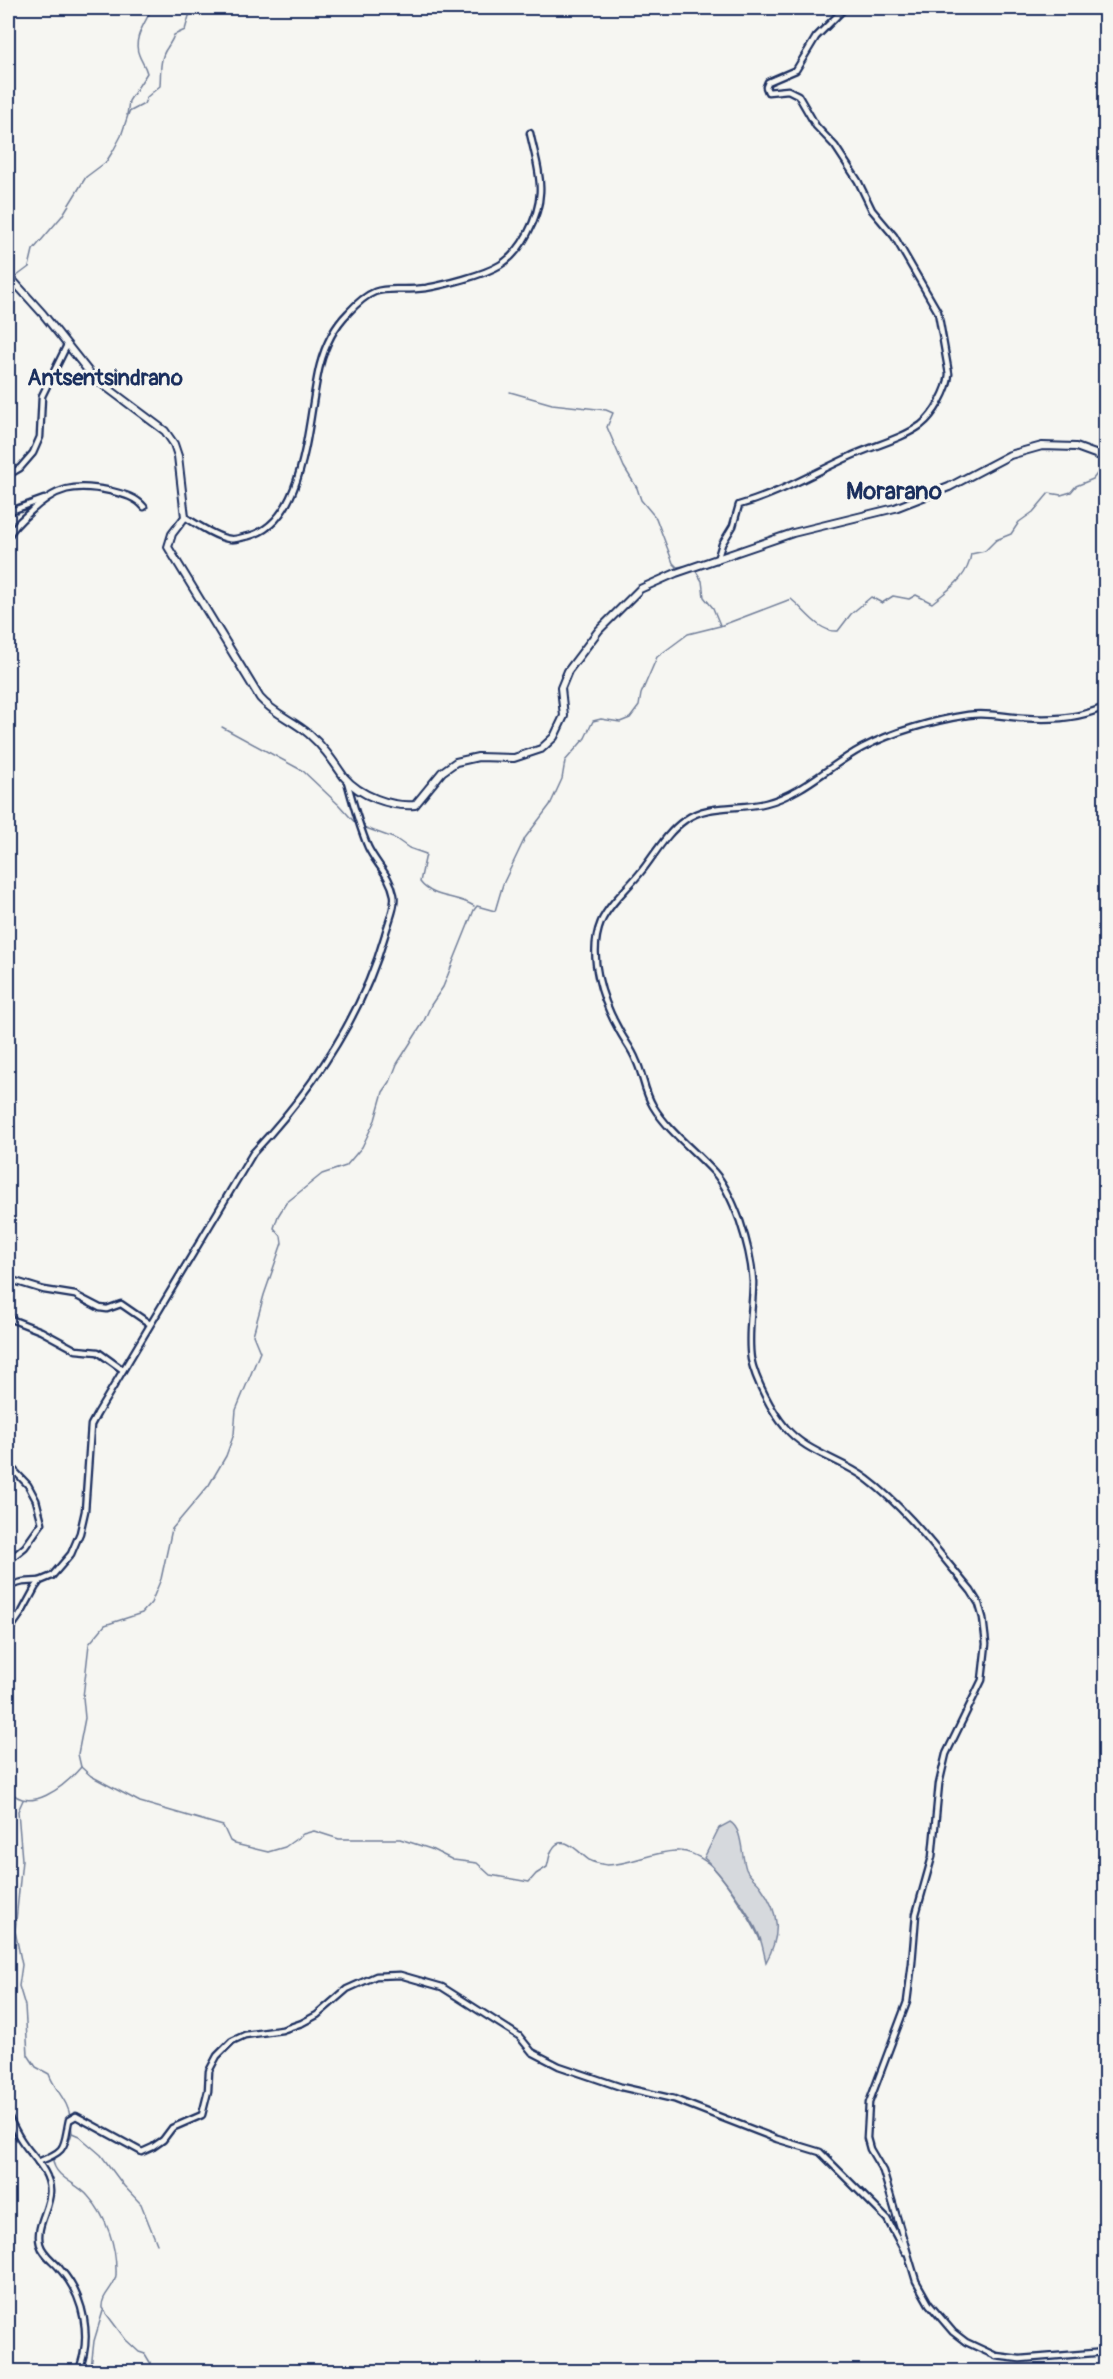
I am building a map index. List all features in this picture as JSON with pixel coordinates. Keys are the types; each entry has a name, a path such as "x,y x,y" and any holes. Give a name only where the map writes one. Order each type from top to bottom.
{"street":[{"path":"717,560 722,543 733,526 739,505 800,482 919,426 932,414 948,383 949,374 938,312 894,236 872,210 858,181 835,146 816,126 798,95 788,90 768,92 766,87 768,82 796,70 816,37 845,8"},
{"path":"185,517 230,539 254,535 269,527 290,501 298,477 320,365 329,340 346,314 373,291 393,288 415,290 430,287 501,265 527,238 537,212 540,191 530,133"},
{"path":"8,1586 40,1581 52,1576 70,1554 80,1533 85,1511 91,1425 253,1153 281,1123 344,1035 368,984 394,897 383,867 370,850 360,826 346,779 329,754 307,732 269,709 260,699 223,634 168,547 172,534 185,517 178,456 174,444 165,430 93,377 43,314 10,278"},
{"path":"8,475 20,468 33,453 40,437 42,396 67,345"},
{"path":"346,779 382,801 406,806 416,805 442,772 456,762 478,757 514,758 541,748 554,737 564,716 561,688 568,671 599,630 640,589 793,533 895,508 949,487 1010,455 1042,446 1065,445 1103,457"},
{"path":"8,537 11,530 44,499 57,491 72,487 92,487 123,494 140,502 144,507"},
{"path":"8,512 44,499"},
{"path":"1106,706 1094,712 1064,717 1023,718 979,713 927,723 862,747 794,793 766,803 707,810 687,818 659,848 601,922 597,943 599,983 617,1027 637,1060 643,1084 653,1107 692,1151 716,1173 730,1197 740,1222 753,1281 750,1327 751,1361 772,1407 783,1426 803,1446 848,1466 867,1479 908,1515 971,1591 979,1604 983,1618 986,1644 982,1680 946,1754 939,1784 932,1857 916,1914 906,2002 869,2103 866,2124 870,2148 883,2171 916,2281 929,2304 953,2331 966,2342 996,2356 1020,2359 1106,2352"},
{"path":"8,1279 44,1290 75,1295 100,1308 107,1309 121,1304 150,1324"},
{"path":"8,1318 41,1331 76,1350 98,1352 123,1370"},
{"path":"8,1464 28,1485 36,1500 42,1523 25,1547 8,1561"},
{"path":"8,1632 40,1581"},
{"path":"38,2162 51,2156 66,2142 70,2118 76,2116 142,2151 153,2147 172,2128 202,2115 208,2091 209,2071 218,2055 232,2042 245,2035 282,2030 302,2023 316,2015 347,1989 376,1976 400,1975 442,1987 519,2036 532,2052 559,2066 621,2087 674,2099 777,2139 820,2152 887,2219 908,2257"},
{"path":"8,2116 22,2142 44,2170 50,2191 40,2230 41,2248 70,2281 83,2317 85,2343 83,2360 78,2372"}],"shaded area":[{"path":"730,1822 737,1830 746,1869 767,1897 775,1915 776,1933 766,1962 759,1935 749,1916 726,1883 704,1858 719,1828"}],"waterway":[{"path":"127,115 129,101 147,73 137,49 137,42 152,8"},
{"path":"13,279 29,267 33,250 62,216 86,177 106,162 121,136 129,112 144,104 147,97 160,86 164,52 174,35 185,30 189,16 199,8"},
{"path":"510,392 552,404 606,410 613,413 607,427 641,500 656,518 673,563 677,567 691,565"},
{"path":"760,1940 737,1899 714,1869 701,1858 684,1851 666,1852 607,1865 591,1861 570,1845 561,1843 552,1850 547,1867 529,1882 490,1875 477,1863 453,1860 431,1849 400,1839 339,1839 314,1831 303,1834 285,1847 268,1852 235,1844 230,1841 223,1826 140,1802 91,1776 81,1767 78,1754 85,1718 83,1697 89,1644 105,1625 142,1613 151,1603 161,1579 172,1529 209,1485 226,1456 234,1434 236,1410 260,1352 253,1335 282,1243 281,1236 274,1228 278,1216 286,1203 322,1174 346,1166 362,1147 375,1120 383,1092 397,1064 443,987 474,910 477,906 495,911 503,884 525,838 550,805 562,779 565,761 585,738 593,721 601,719 620,722 630,718 639,706 641,694 657,657 688,634 720,626 791,599 818,625 831,631 838,631 851,614 871,597 882,603 893,596 909,599 916,595 932,603 962,576 971,554 985,551 996,540 1011,534 1019,522 1033,512 1049,493 1061,495 1071,492 1076,486 1093,479 1106,462"},
{"path":"694,568 702,581 704,597 713,608 720,625"},
{"path":"222,727 303,771 358,826"},
{"path":"363,827 396,839 409,848 426,854 420,882 438,894 474,906"},
{"path":"1106,1024 1097,1038 1106,1075"},
{"path":"8,1789 17,1797 26,1800 36,1799 66,1782 81,1767"},
{"path":"23,1800 18,1811 22,1860 15,1931 22,1965 19,1986 25,2006 28,2055 36,2067 49,2074 67,2106 70,2117"},
{"path":"71,2122 72,2133 79,2136 101,2155 141,2204 157,2244"},
{"path":"64,2149 72,2133"},
{"path":"56,2156 53,2160 57,2171 84,2192 95,2204 110,2233 115,2254 116,2275 102,2303 102,2308 126,2340 139,2352 145,2354 154,2369 163,2372"},
{"path":"96,2372 91,2368 94,2341 103,2311"}],"district":[{"name":"Antsentsindrano","path":"105,378"},
{"name":"Morarano","path":"894,491"}]}
